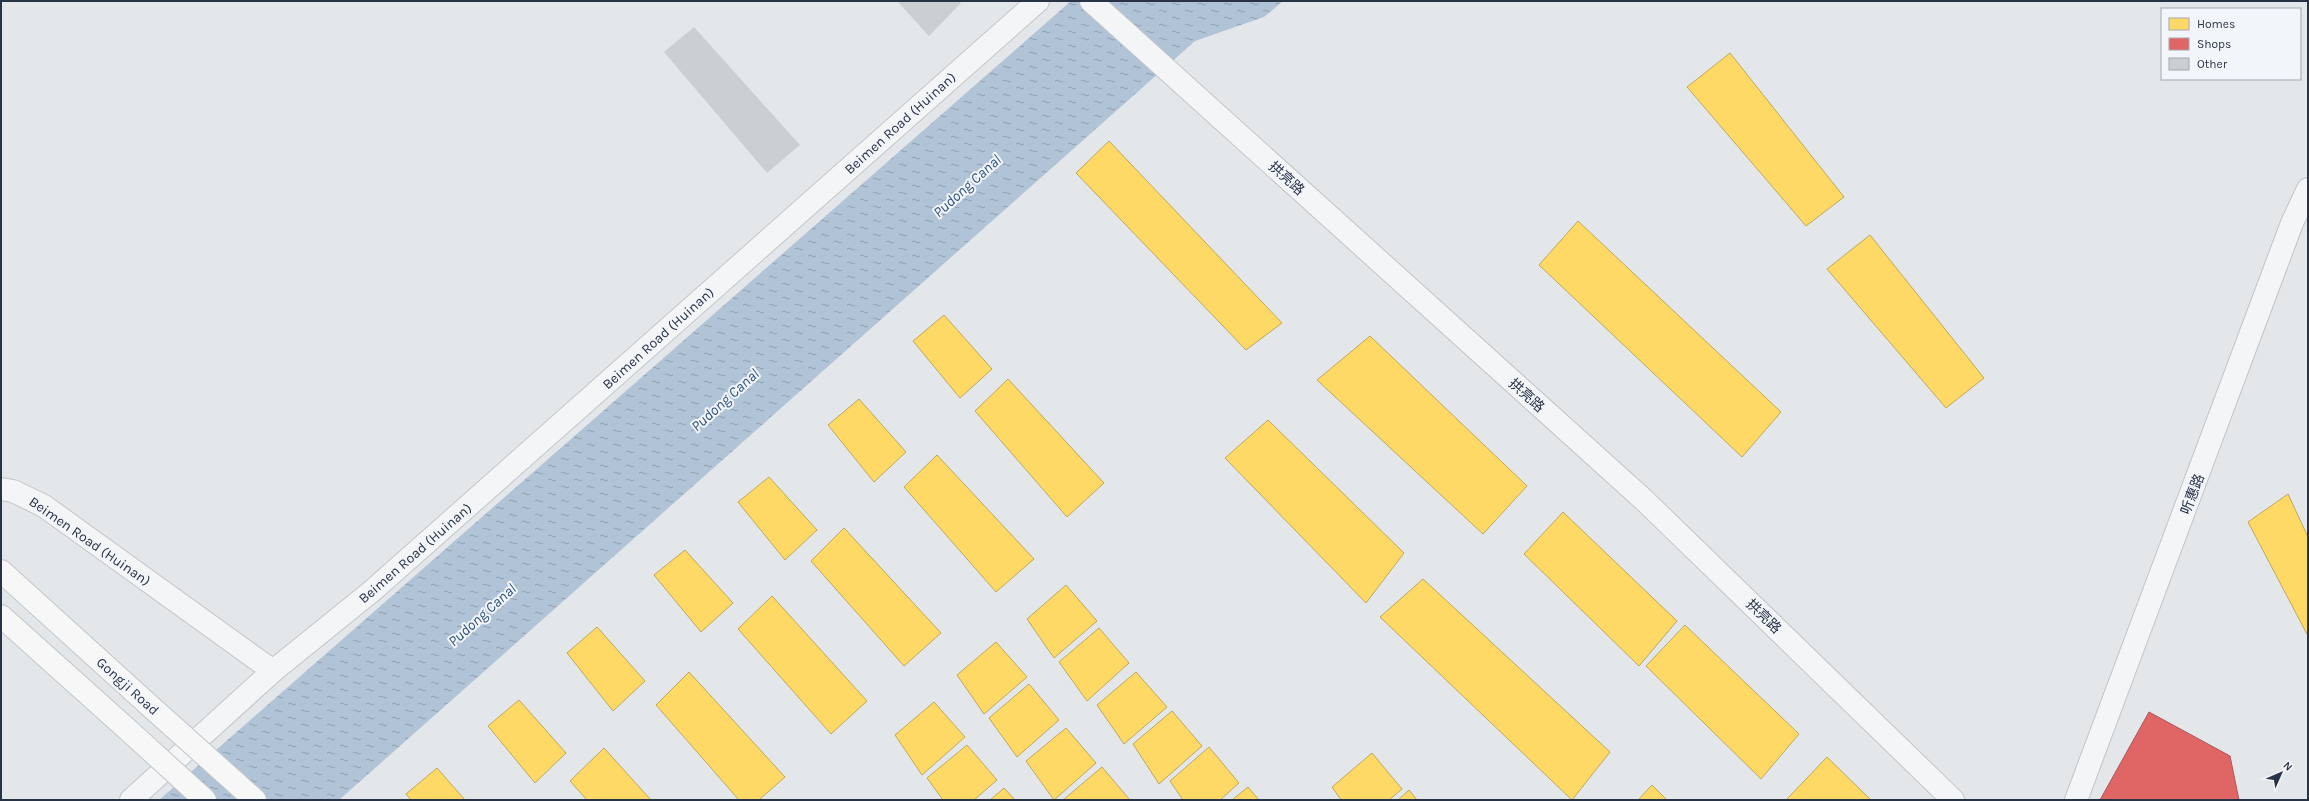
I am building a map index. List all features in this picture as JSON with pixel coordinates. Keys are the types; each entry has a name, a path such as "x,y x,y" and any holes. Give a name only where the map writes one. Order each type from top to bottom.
{"main road":[{"name":"Gongji Road","path":"1,571 255,800"},
{"path":"1,616 205,800"}],"street":[{"name":"Beimen Road (Huinan)","path":"131,800 273,671 372,591 1038,1"},
{"name":"拱亮路","path":"1091,1 1644,500 1953,800"},
{"name":"听惠路","path":"2076,800 2292,223 2308,188"},
{"name":"Beimen Road (Huinan)","path":"1,489 13,491 44,506 273,671"}],"water":[{"name":"Pudong Canal","path":"1071,1 1283,1 1264,17 1195,41 339,800 159,800"}],"building: Homes":[{"path":"1730,53 1844,197 1806,226 1687,87"},
{"path":"1109,141 1282,323 1246,350 1076,173"},
{"path":"1578,221 1781,412 1742,457 1539,265"},
{"path":"1870,235 1984,378 1946,408 1827,269"},
{"path":"944,315 992,369 960,398 913,341"},
{"path":"1370,336 1527,486 1483,534 1317,380"},
{"path":"1008,379 1104,483 1067,517 975,411"},
{"path":"859,399 906,452 874,482 828,425"},
{"path":"1268,420 1404,553 1366,603 1225,458"},
{"path":"937,455 1034,559 996,592 904,487"},
{"path":"769,477 817,530 785,560 738,502"},
{"path":"2288,494 2308,537 2308,636 2248,522"},
{"path":"1563,512 1677,621 1639,666 1524,554"},
{"path":"844,528 941,633 904,666 811,561"},
{"path":"685,550 733,603 701,632 654,575"},
{"path":"1423,579 1610,752 1572,800 1380,617"},
{"path":"1066,585 1097,621 1054,658 1027,619"},
{"path":"772,596 867,701 831,734 738,629"},
{"path":"1685,625 1799,734 1761,779 1646,666"},
{"path":"597,627 645,681 613,711 567,653"},
{"path":"1099,628 1129,663 1087,701 1059,662"},
{"path":"996,642 1027,677 984,714 957,675"},
{"path":"689,672 785,777 759,800 739,800 656,705"},
{"path":"1136,672 1167,707 1124,744 1097,705"},
{"path":"1029,684 1059,720 1017,757 989,718"},
{"path":"519,700 566,753 535,783 488,726"},
{"path":"934,702 965,737 922,775 895,735"},
{"path":"1172,711 1202,746 1159,784 1133,744"},
{"path":"1066,728 1096,763 1054,800 1026,761"},
{"path":"967,745 997,780 974,800 943,800 927,778"},
{"path":"1209,747 1239,783 1220,800 1183,800 1170,781"},
{"path":"604,748 651,800 587,800 570,781"},
{"path":"1372,753 1402,789 1389,800 1341,800 1332,787"},
{"path":"1827,757 1871,800 1787,799"},
{"path":"1102,767 1130,800 1063,800"},
{"path":"437,768 465,800 411,800 406,794"},
{"path":"1652,785 1667,800 1638,800"},
{"path":"1248,787 1259,800 1232,800"},
{"path":"1004,788 1015,800 990,800"},
{"path":"1409,790 1417,800 1398,800"}],"building: Shops":[{"path":"2149,712 2230,756 2239,800 2100,800"}],"building: Other":[{"path":"897,1 959,1 961,3 929,36"},
{"path":"694,27 800,145 767,173 664,52"}]}
